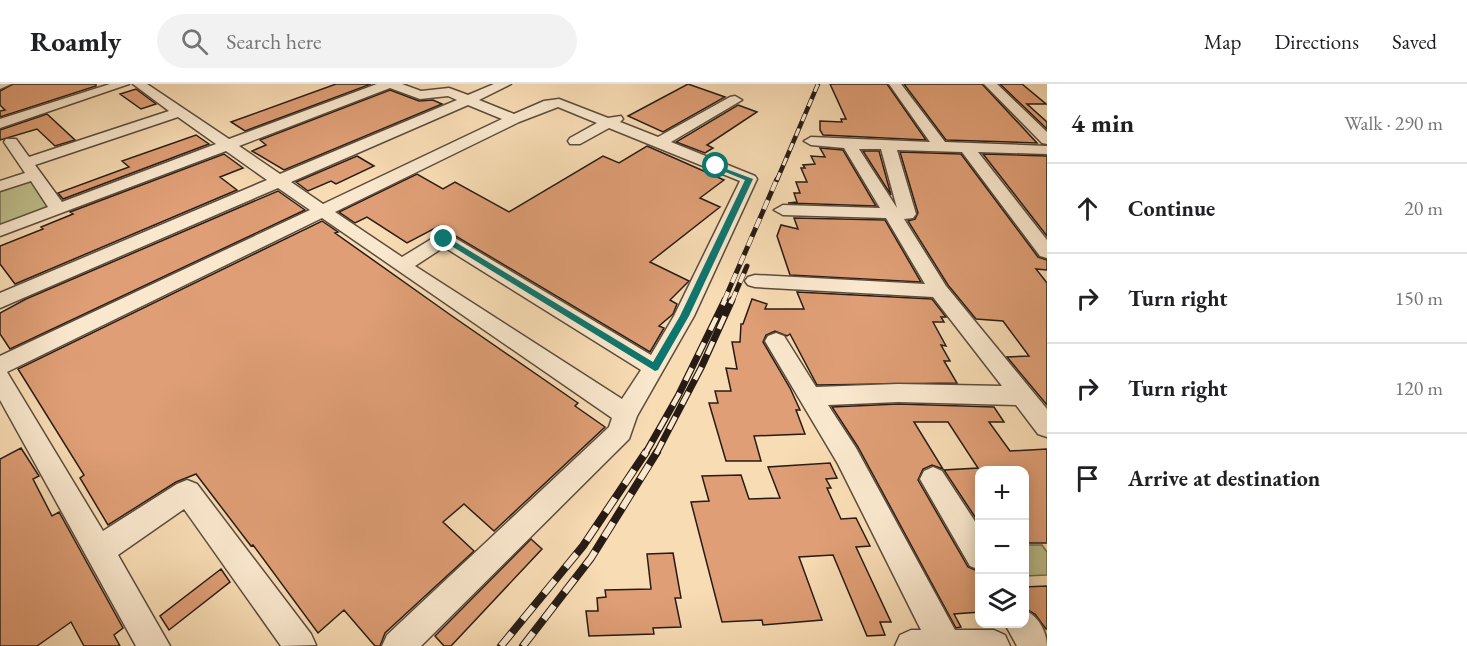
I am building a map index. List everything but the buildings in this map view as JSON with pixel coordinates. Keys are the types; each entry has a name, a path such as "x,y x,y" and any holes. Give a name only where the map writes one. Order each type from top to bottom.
{"street":[{"path":"0,85 5,84"},
{"path":"0,124 123,84"},
{"path":"139,84 402,266 625,414"},
{"path":"0,231 390,84 420,95 449,93 514,119"},
{"path":"0,301 504,84"},
{"path":"895,84 942,148"},
{"path":"990,84 1047,140"},
{"path":"659,143 735,100"},
{"path":"0,366 514,119 555,103 615,120 659,143 749,179 684,316 655,368 625,414 620,432 398,646"},
{"path":"0,186 30,169 180,112"},
{"path":"575,141 615,120"},
{"path":"811,141 888,146 1047,150"},
{"path":"10,142 58,209"},
{"path":"849,144 939,291 1047,427"},
{"path":"783,210 907,214 888,146"},
{"path":"967,148 1047,252"},
{"path":"402,266 444,239 655,368"},
{"path":"755,281 939,291"},
{"path":"776,341 847,456 946,645"},
{"path":"0,379 154,646"},
{"path":"812,396 898,393 1023,396"},
{"path":"933,479 975,548"},
{"path":"100,550 187,492 300,645"},
{"path":"1024,628 1035,646"},
{"path":"911,646 985,646"}],"green space":[{"path":"31,178 50,207 0,228 0,188"},
{"path":"1029,545 1042,545 1047,552 1047,575 1029,576"}],"railway":[{"path":"777,180 818,84"},
{"path":"724,301 777,179"},
{"path":"732,301 747,266"},
{"path":"645,454 678,396 725,300"},
{"path":"656,454 701,368 732,300"},
{"path":"501,646 583,546 646,452"},
{"path":"523,646 591,558 657,452"}],"route":[{"path":"444,239 655,368 684,316 749,179 716,166"}]}
